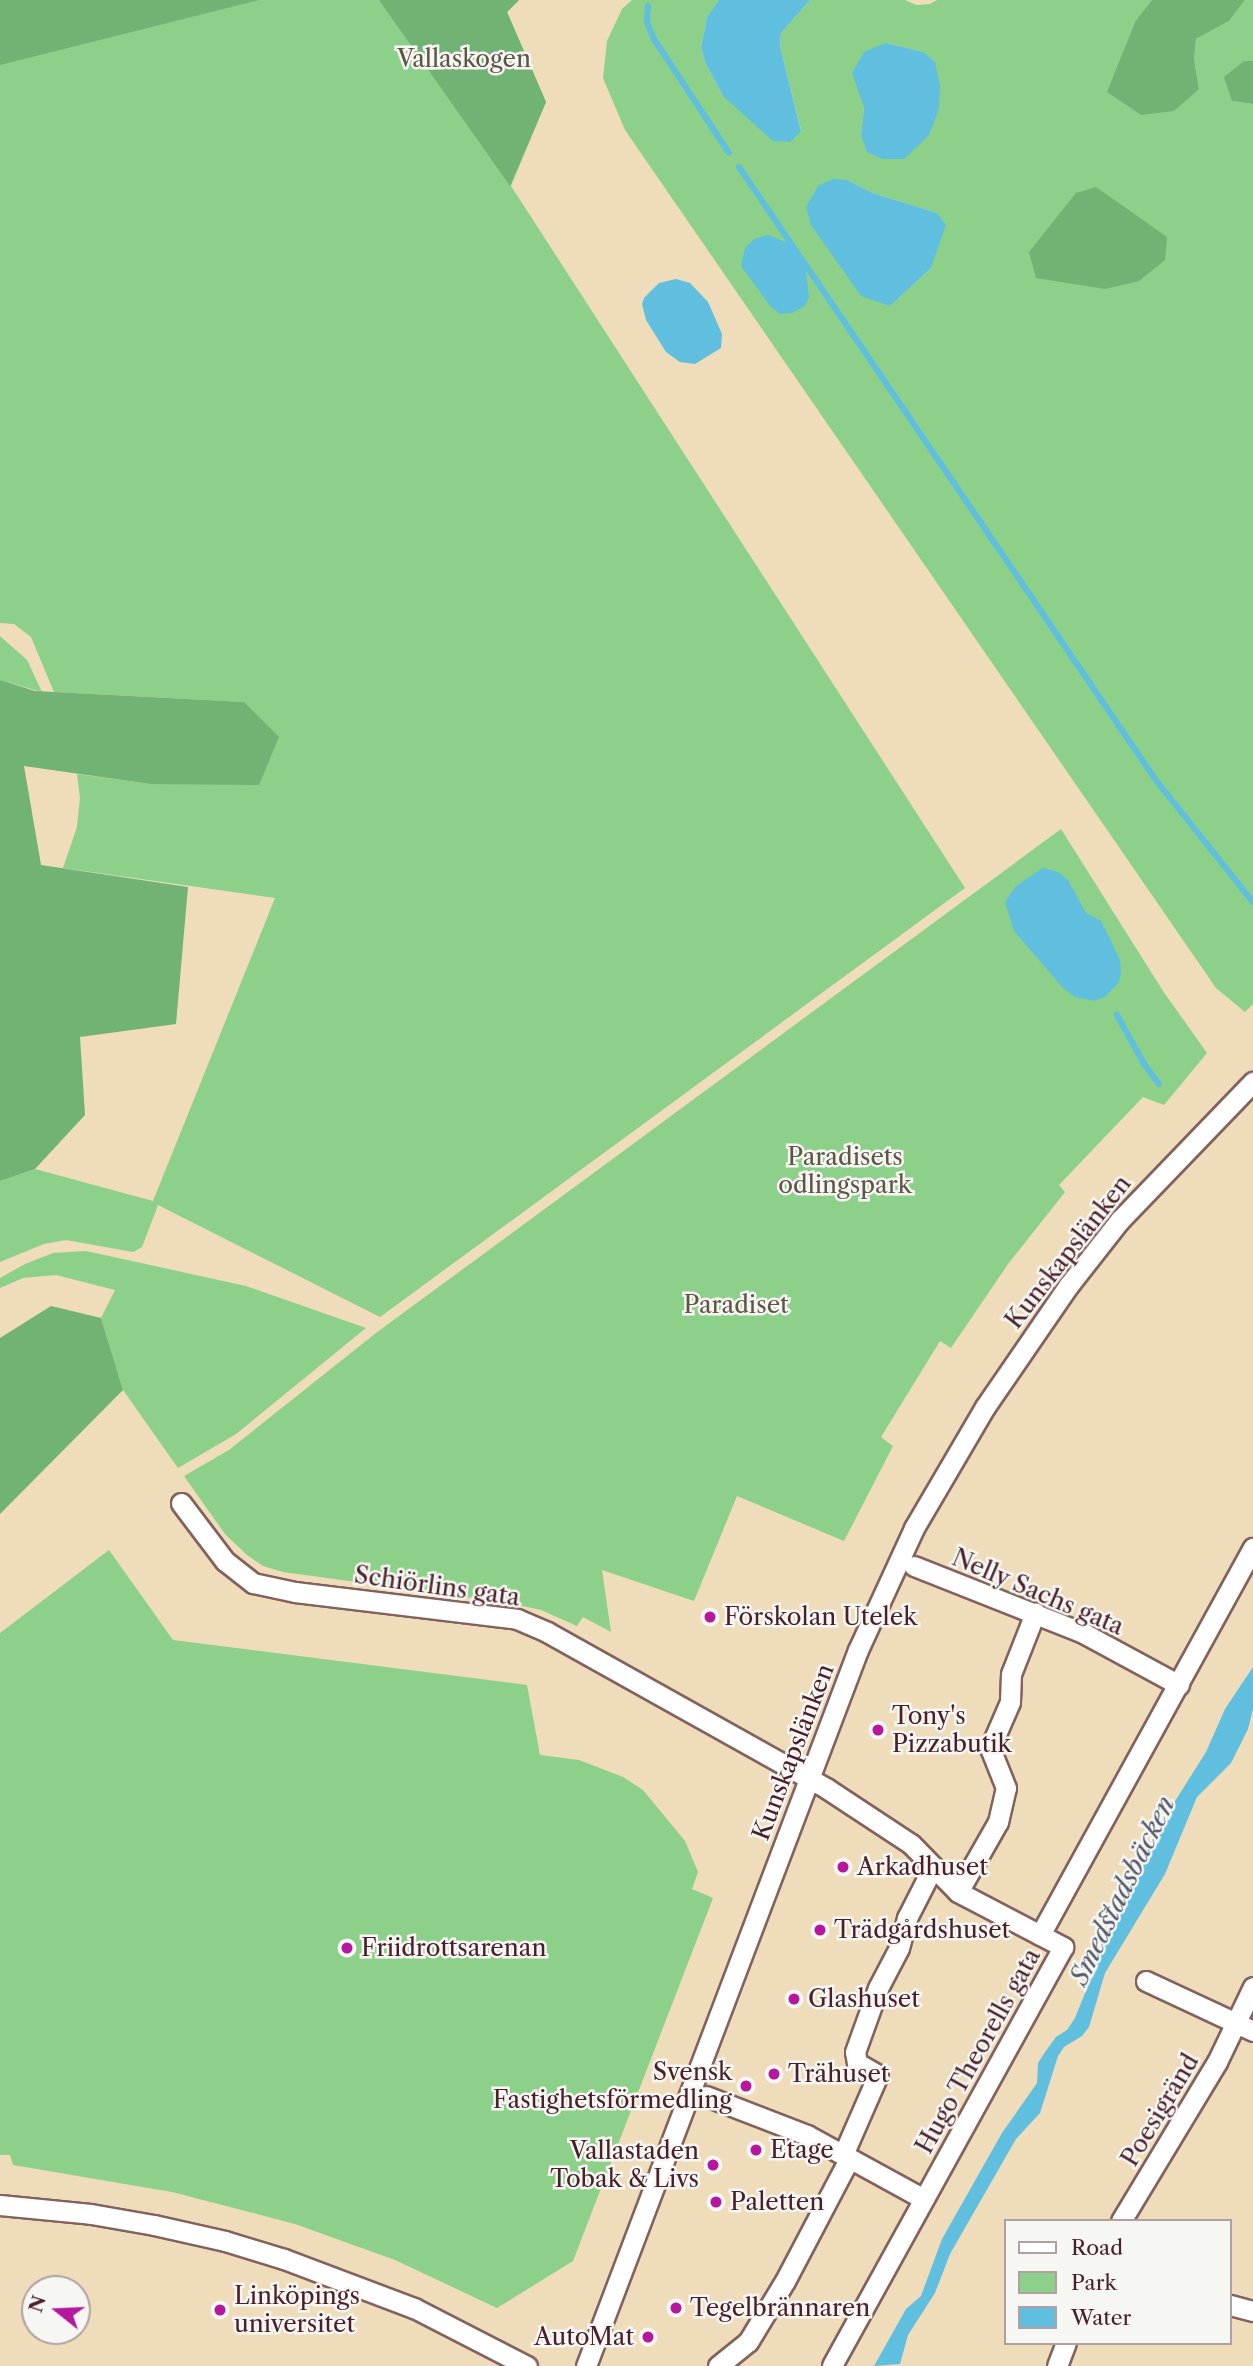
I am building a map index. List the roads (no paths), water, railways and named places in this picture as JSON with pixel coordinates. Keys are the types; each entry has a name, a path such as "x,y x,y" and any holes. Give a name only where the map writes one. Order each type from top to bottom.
{"street":[{"name":"Kunskapslänken","path":"586,2366 809,1778 887,1583 944,1473 985,1407 1069,1285 1120,1220 1253,1082"},
{"name":"Schiörlins gata","path":"181,1503 225,1561 253,1583 295,1592 517,1619 547,1632 809,1778 911,1844 958,1892 1040,1935"},
{"name":"Hugo Theorells gata","path":"832,2366 1063,1947 1040,1935 1253,1548"},
{"name":"Nelly Sachs gata","path":"914,1566 1083,1633 1179,1685"},
{"path":"958,1892 998,1822 1006,1788 990,1748 1010,1702 1011,1674 1035,1613"},
{"path":"719,2366 748,2343 785,2281 846,2157 878,2075 857,2063 855,2052 878,1988 899,1948 908,1918 933,1867"},
{"path":"1146,1981 1245,2027"},
{"name":"Poesigränd","path":"1122,2219 1210,2074 1245,2027 1253,1987"},
{"path":"706,2096 807,2135 924,2199"},
{"path":"0,2205 128,2221 225,2241 272,2255 414,2308 527,2366"},
{"path":"1232,2306 1253,2311"},
{"path":"1058,2366 1065,2345"}],"water":[{"path":"719,0 810,0 781,33 780,46 801,131 790,142 773,141 723,96 706,64 701,48 707,17"},
{"path":"886,43 923,52 935,62 940,86 939,109 929,135 904,159 882,159 867,152 861,135 864,107 852,73 864,52"},
{"path":"833,179 847,180 873,193 937,213 946,225 931,268 890,306 861,296 811,225 806,207 818,186"},
{"path":"768,235 793,245 805,264 809,297 805,306 792,313 780,314 771,307 741,266 745,248 754,239"},
{"path":"676,279 690,283 708,302 722,334 721,348 695,364 680,362 666,352 646,320 642,304 644,298 659,283"},
{"path":"1043,868 1058,872 1068,880 1086,913 1101,921 1112,943 1120,960 1121,973 1119,982 1105,997 1094,1001 1075,997 1063,988 1014,931 1005,902 1016,886"},
{"path":"1253,1667 1253,1709 1248,1729 1231,1763 1197,1797 1165,1874 1105,1973 1089,2027 1082,2036 1064,2047 1058,2056 1040,2113 1016,2139 950,2254 935,2293 908,2335 900,2364 874,2366 906,2309 921,2296 942,2239 1002,2133 1037,2083 1038,2063 1056,2037 1067,2030 1075,2018 1114,1921 1160,1825 1206,1752 1225,1709"}],"waterway":[{"path":"648,6 647,22 654,39 729,153"},
{"path":"739,167 1155,779 1253,902"},
{"path":"1117,1015 1144,1064 1159,1084"}],"place":[{"name":"Förskolan Utelek","path":"710,1617"},
{"name":"Tony's Pizzabutik","path":"878,1730"},
{"name":"Arkadhuset","path":"843,1867"},
{"name":"Trädgårdshuset","path":"820,1930"},
{"name":"Friidrottsarenan","path":"347,1948"},
{"name":"Glashuset","path":"794,1999"},
{"name":"Trähuset","path":"774,2074"},
{"name":"Svensk Fastighetsförmedling","path":"746,2086"},
{"name":"Etage","path":"756,2150"},
{"name":"Vallastaden Tobak & Livs","path":"713,2165"},
{"name":"Paletten","path":"716,2202"},
{"name":"Tegelbrännaren","path":"676,2308"},
{"name":"Linköpings universitet","path":"220,2310"},
{"name":"AutoMat","path":"648,2337"}],"park label":[{"name":"Vallaskogen","path":"464,59"},
{"name":"Paradisets odlingspark","path":"845,1171"},
{"name":"Paradiset","path":"736,1305"}],"water label":[{"name":"Smedstadsbäcken","path":"1123,1891"}]}
